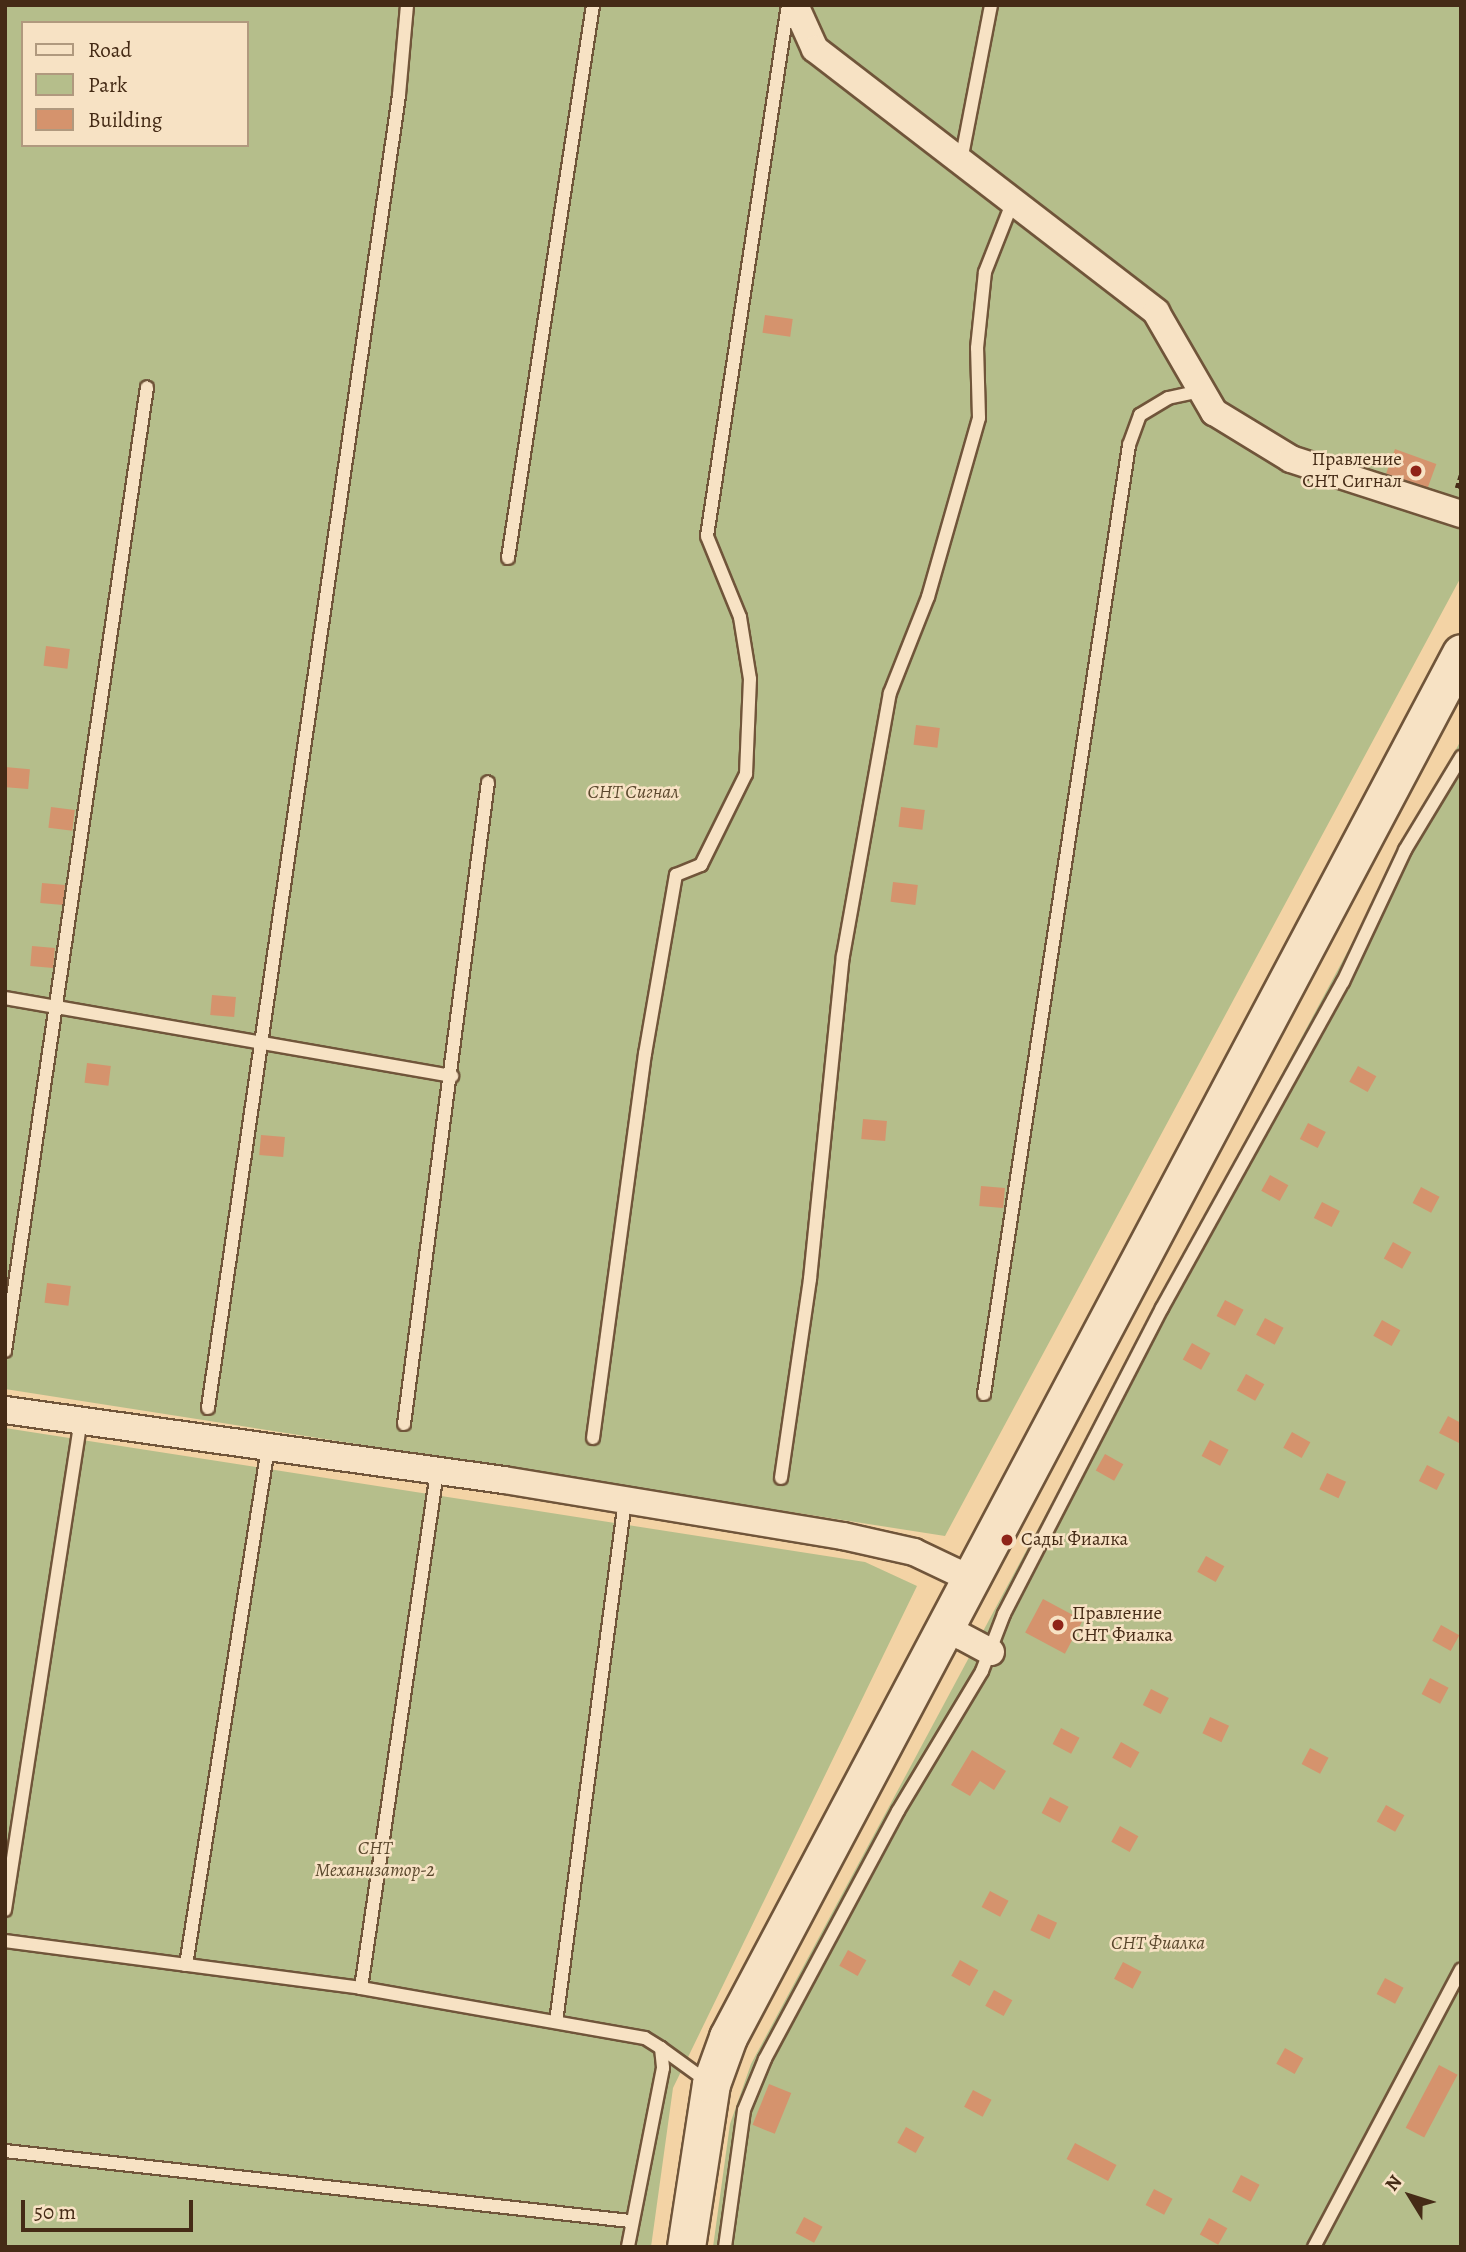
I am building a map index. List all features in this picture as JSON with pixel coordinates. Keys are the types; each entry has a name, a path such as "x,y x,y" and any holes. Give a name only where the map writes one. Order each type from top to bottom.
{"street":[{"path":"795,5 815,49 1156,312 1214,412 1291,459 1461,514"},
{"path":"685,2247 711,2084 770,1952 946,1628 1461,653"},
{"path":"5,1410 437,1472 882,1543 971,1579"},
{"path":"946,1628 991,1652"}],"lane":[{"path":"208,1408 395,123 407,5"},
{"path":"508,558 593,5"},
{"path":"593,1438 645,1054 676,875 701,865 746,774 750,678 740,617 707,536 788,5"},
{"path":"961,161 991,5"},
{"path":"781,1478 810,1279 843,956 890,693 928,597 979,418 976,348 985,272 1013,201"},
{"path":"5,1351 147,387"},
{"path":"984,1394 1129,445 1139,415 1168,398 1202,391"},
{"path":"724,2247 744,2110 765,2059 991,1652 1004,1614 1154,1324 1343,982 1405,850 1461,757"},
{"path":"404,1424 452,1076 488,782"},
{"path":"5,998 452,1076"},
{"path":"5,1910 81,1419"},
{"path":"186,1965 268,1448"},
{"path":"361,1988 437,1472"},
{"path":"556,2022 625,1501"},
{"path":"5,1941 361,1988 645,2038 711,2084"},
{"path":"1314,2247 1461,1969"},
{"path":"628,2247 630,2221 663,2068 661,2048"},
{"path":"5,2151 630,2221"}],"green space":[{"name":"СНТ Сигнал","path":"5,5 1461,5 1461,577 945,1536 5,1389"},
{"name":"СНТ Фиалка","path":"1461,740 1461,2247 713,2247 730,2124 751,2064"},
{"name":"СНТ Механизатор-2","path":"5,1428 865,1562 917,1586 673,2088 651,2247 5,2247"}],"building":[{"path":"765,315 793,319 790,337 762,333"},
{"path":"1395,449 1436,464 1427,488 1386,473"},
{"path":"46,646 70,649 67,669 44,666"},
{"path":"916,725 940,728 937,748 914,745"},
{"path":"5,767 30,769 28,789 5,787"},
{"path":"51,807 75,810 72,831 48,828"},
{"path":"901,807 925,810 922,830 899,827"},
{"path":"893,882 918,885 915,905 891,902"},
{"path":"42,883 65,885 63,905 40,903"},
{"path":"32,946 55,948 53,968 30,966"},
{"path":"212,995 236,997 234,1017 210,1015"},
{"path":"87,1063 111,1066 108,1086 85,1083"},
{"path":"1358,1066 1376,1076 1368,1092 1349,1082"},
{"path":"863,1119 887,1121 885,1141 861,1139"},
{"path":"1308,1123 1326,1132 1318,1148 1300,1139"},
{"path":"261,1135 285,1137 283,1157 259,1155"},
{"path":"1270,1175 1288,1185 1280,1201 1261,1191"},
{"path":"981,1186 1005,1188 1003,1208 979,1206"},
{"path":"1421,1187 1440,1197 1431,1213 1413,1203"},
{"path":"1322,1202 1340,1211 1332,1227 1314,1218"},
{"path":"1393,1242 1411,1252 1402,1269 1384,1259"},
{"path":"47,1283 71,1286 68,1306 45,1303"},
{"path":"1225,1300 1244,1310 1235,1326 1217,1316"},
{"path":"1265,1318 1284,1328 1275,1345 1256,1335"},
{"path":"1382,1320 1400,1330 1392,1346 1373,1336"},
{"path":"1192,1343 1210,1353 1201,1370 1183,1360"},
{"path":"1246,1374 1264,1384 1255,1401 1237,1391"},
{"path":"1448,1416 1461,1423 1461,1444 1439,1433"},
{"path":"1292,1432 1310,1442 1302,1458 1283,1448"},
{"path":"1210,1440 1229,1450 1220,1466 1202,1456"},
{"path":"1105,1454 1123,1464 1114,1481 1096,1471"},
{"path":"1427,1465 1445,1474 1437,1490 1419,1481"},
{"path":"1327,1473 1346,1482 1338,1498 1319,1489"},
{"path":"1206,1556 1224,1566 1216,1582 1197,1572"},
{"path":"1043,1599 1083,1620 1065,1654 1025,1633"},
{"path":"1441,1625 1459,1635 1451,1651 1432,1641"},
{"path":"1430,1678 1449,1688 1440,1704 1422,1694"},
{"path":"1151,1689 1169,1698 1161,1714 1143,1705"},
{"path":"1210,1717 1229,1726 1221,1742 1202,1733"},
{"path":"1061,1728 1080,1738 1071,1754 1053,1744"},
{"path":"1121,1742 1139,1752 1131,1768 1112,1758"},
{"path":"1310,1748 1329,1758 1320,1774 1302,1764"},
{"path":"972,1750 1006,1771 994,1790 980,1781 970,1796 951,1785"},
{"path":"1050,1797 1069,1807 1060,1823 1042,1813"},
{"path":"1386,1805 1404,1815 1395,1832 1377,1822"},
{"path":"1120,1826 1138,1836 1130,1852 1111,1842"},
{"path":"990,1891 1009,1901 1000,1917 982,1907"},
{"path":"1038,1914 1057,1923 1049,1939 1030,1930"},
{"path":"848,1950 866,1960 858,1976 839,1966"},
{"path":"960,1960 978,1970 970,1986 951,1976"},
{"path":"1123,1962 1142,1972 1133,1989 1114,1979"},
{"path":"1385,1978 1404,1988 1395,2004 1377,1994"},
{"path":"994,1990 1012,2000 1004,2016 985,2006"},
{"path":"1285,2048 1303,2058 1295,2074 1276,2064"},
{"path":"1439,2065 1458,2075 1424,2138 1406,2128"},
{"path":"769,2084 791,2093 775,2134 753,2125"},
{"path":"973,2090 992,2100 983,2117 964,2107"},
{"path":"906,2127 924,2137 916,2153 897,2143"},
{"path":"1075,2143 1116,2165 1108,2181 1067,2159"},
{"path":"1241,2175 1260,2185 1251,2202 1232,2192"},
{"path":"1154,2189 1173,2199 1164,2215 1146,2205"},
{"path":"804,2217 823,2227 814,2243 796,2233"},
{"path":"1209,2218 1227,2228 1218,2245 1200,2235"}],"place":[{"name":"Правление СНТ Сигнал","path":"1416,471"},
{"name":"Сады Фиалка","path":"1007,1540"},
{"name":"Правление СНТ Фиалка","path":"1058,1625"}]}
